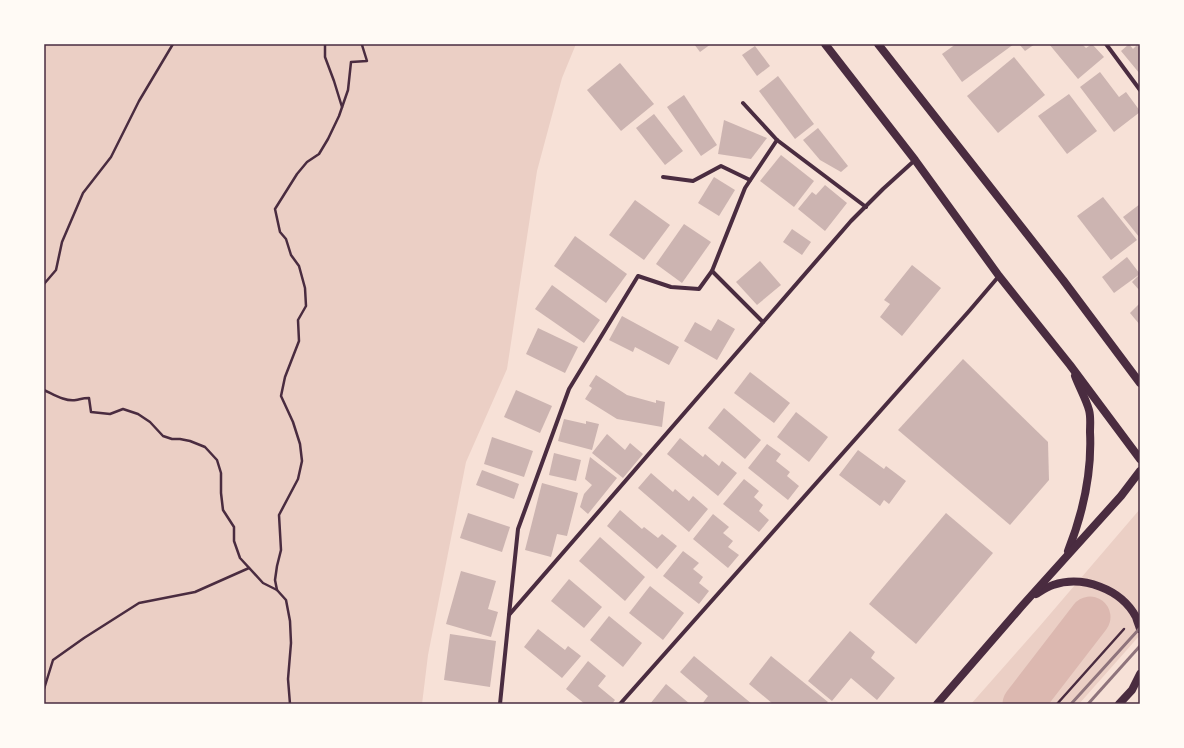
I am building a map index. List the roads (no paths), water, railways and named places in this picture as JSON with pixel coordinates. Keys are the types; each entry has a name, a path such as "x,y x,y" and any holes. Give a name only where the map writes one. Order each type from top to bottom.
{"main road":[{"path":"825,44 916,160 999,276 1070,365 1140,459"},
{"path":"878,44 1140,383"},
{"path":"1066,557 1082,512 1089,465 1090,438 1089,411 1070,365"},
{"path":"1129,367 1140,373"},
{"path":"938,704 1021,607 1121,496 1140,471"},
{"path":"1021,607 1035,594 1052,585 1071,582 1090,583 1108,590 1124,602 1135,617 1140,629"},
{"path":"1119,704 1132,690 1140,674"},
{"path":"1119,704 1140,683"}],"street":[{"path":"1106,44 1140,90"},
{"path":"742,102 777,140 866,207"},
{"path":"500,704 518,529 569,389 638,276 672,288 699,289 712,270 750,180 777,140"},
{"path":"509,615 851,221 883,189 916,160"},
{"path":"664,177 693,181 721,166 750,180"},
{"path":"712,270 763,322"},
{"path":"620,704 999,276"}],"waterway":[{"path":"1023,704 1090,617"}],"railway":[{"path":"1071,704 1140,628"},
{"path":"1088,704 1140,646"}]}
